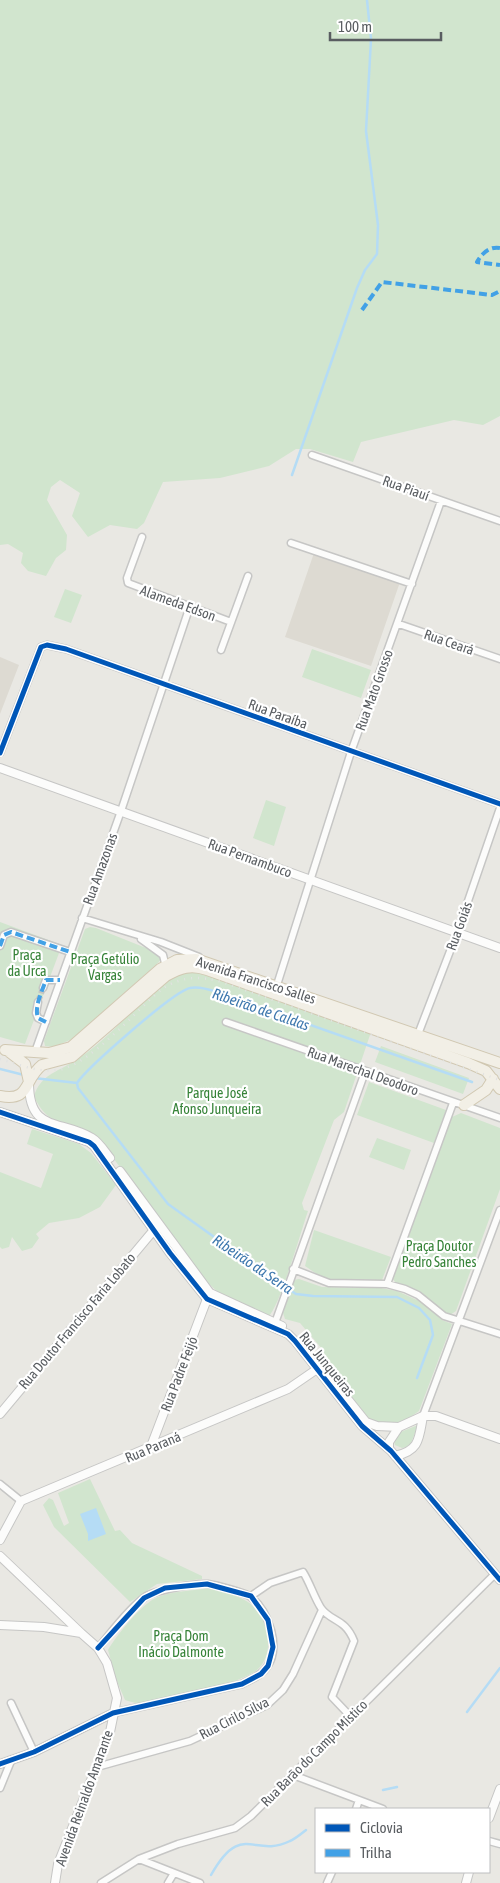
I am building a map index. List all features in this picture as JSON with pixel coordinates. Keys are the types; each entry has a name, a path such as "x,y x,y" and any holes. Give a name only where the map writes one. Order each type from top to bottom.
{"main road":[{"name":"Avenida Francisco Salles","path":"3,1049 35,1052 60,1051 71,1047 183,958 207,961 275,990"},
{"name":"Avenida Francisco Salles","path":"0,1096 14,1098 45,1064 66,1061 72,1057 166,971 183,968 199,967 275,990 416,1038 500,1063"},
{"name":"Avenida Francisco Salles","path":"416,1038 486,1071 500,1089"},
{"path":"3,1049 20,1059 29,1082"},
{"path":"464,1105 486,1090 493,1078"}],"street":[{"name":"Rua Piauí","path":"312,455 500,521"},
{"name":"Rua Mato Grosso","path":"275,990 351,752 442,501"},
{"name":"Alameda Edson","path":"142,537 127,581 131,585 231,622"},
{"path":"291,543 412,584"},
{"path":"221,650 248,576"},
{"name":"Rua Amazonas","path":"35,1052 121,811 190,606"},
{"name":"Rua Ceará","path":"398,624 500,659"},
{"name":"Rua Paraíba","path":"0,753 41,647 48,645 66,649 500,806"},
{"name":"Rua Pernambuco","path":"0,768 500,948"},
{"name":"Rua Goiás","path":"416,1038 457,933 500,806"},
{"path":"82,918 161,942 207,961"},
{"path":"0,946 4,935 11,932 70,952"},
{"path":"133,935 158,949 163,954 166,971"},
{"path":"44,988 46,980 60,980"},
{"path":"38,1002 36,1013 38,1018 46,1022"},
{"name":"Rua Marechal Deodoro","path":"226,1022 500,1118"},
{"path":"275,1323 365,1072"},
{"name":"Rua Junqueiras","path":"29,1082 31,1104 36,1115 46,1121 98,1142 157,1226 170,1253 207,1299 288,1334 366,1422 377,1426 399,1427"},
{"path":"387,1284 453,1103"},
{"name":"Rua Junqueiras","path":"0,1112 89,1142 210,1294 291,1330 299,1337 362,1426 389,1449 497,1577"},
{"path":"395,1456 411,1452 415,1447 423,1416 497,1227 500,1210"},
{"name":"Rua Doutor Francisco Faria Lobato","path":"0,1414 157,1226"},
{"path":"293,1269 330,1283 387,1284 418,1295 444,1316 500,1334"},
{"name":"Rua Padre Feijó","path":"150,1449 207,1299"},
{"name":"Rua Paraná","path":"21,1501 150,1449 288,1390 319,1367"},
{"path":"389,1449 389,1442 399,1427 423,1416 436,1416 500,1439"},
{"path":"0,1484 21,1501 0,1540"},
{"name":"Avenida Reinaldo Amarante","path":"0,1556 98,1648 107,1663 118,1698 110,1732 58,1864 56,1881"},
{"path":"250,1596 270,1583 303,1572 322,1610 342,1622 350,1631 354,1641 332,1697 350,1717"},
{"name":"Rua Barão do Campo Místico","path":"101,1883 139,1859 178,1844 236,1828 497,1577"},
{"path":"0,1764 34,1752 113,1713 242,1684 260,1674 268,1666 272,1639 268,1620 250,1596 207,1584 165,1588 144,1598 98,1648"},
{"name":"Rua Cirilo Silva","path":"97,1766 190,1741 267,1705 282,1690 293,1674 322,1610"},
{"path":"0,1625 44,1627 81,1633"},
{"path":"11,1703 34,1752"},
{"path":"0,1788 11,1761"},
{"path":"293,1775 380,1808"},
{"path":"490,1815 500,1789"},
{"path":"356,1808 359,1800"},
{"path":"139,1859 200,1883"},
{"path":"168,1883 174,1873"}],"shaded area":[{"path":"314,553 400,582 371,666 285,637"},
{"path":"0,657 19,665 0,714"}],"green space":[{"path":"0,0 500,0 500,416 483,425 454,420 361,442 353,462 310,449 296,449 269,466 220,478 163,482 144,523 137,529 110,525 88,537 72,516 80,493 60,480 51,487 47,500 67,535 66,550 56,558 46,576 28,571 21,563 23,553 8,544 0,545"},
{"path":"65,589 82,595 71,623 54,617"},
{"path":"312,649 371,670 361,698 302,677"},
{"path":"266,800 286,807 274,846 253,838"},
{"name":"Praça da Urca","path":"0,922 62,945 25,1044 0,1037"},
{"name":"Praça Getúlio Vargas","path":"90,927 156,952 161,958 159,962 72,1039 54,1047 45,1046 44,1041 85,929"},
{"name":"Parque José Afonso Junqueira","path":"197,971 371,1032 344,1112 334,1120 302,1203 304,1210 308,1211 284,1284 268,1317 223,1297 205,1280 98,1138 46,1115 34,1096 44,1079 73,1062 99,1043 171,977 180,973"},
{"path":"381,1046 469,1078 463,1094 375,1062"},
{"path":"369,1082 446,1110 434,1143 357,1115"},
{"name":"Praça Doutor Pedro Sanches","path":"461,1113 500,1128 500,1189 456,1311 450,1315 442,1311 419,1291 395,1282 393,1279 452,1117"},
{"path":"32,1129 79,1144 91,1153 116,1185 100,1207 79,1218 49,1223 36,1234 39,1238 32,1248 22,1251 12,1237 9,1247 2,1249 0,1247 0,1172 41,1188 53,1154 27,1144"},
{"path":"377,1138 411,1150 404,1170 369,1157"},
{"path":"314,1230 391,1257 382,1280 324,1279 305,1266"},
{"path":"299,1279 322,1287 381,1288 397,1291 426,1304 442,1320 452,1324 419,1411 401,1421 380,1424 368,1419 356,1407 321,1361 323,1350 300,1323 285,1319 283,1313 294,1280"},
{"path":"418,1425 410,1446 402,1448 395,1445 394,1441 398,1433"},
{"path":"90,1479 115,1531 120,1530 132,1543 202,1576 202,1579 157,1584 130,1602 54,1527 43,1505 49,1498 53,1500 64,1526 69,1523 58,1493"},
{"name":"Praça Dom Inácio Dalmonte","path":"209,1588 248,1602 261,1616 268,1634 268,1644 267,1654 257,1670 222,1686 188,1696 145,1704 125,1700 116,1679 108,1650 116,1638 134,1616 152,1600 172,1593"}],"water":[{"path":"96,1508 106,1534 88,1541 88,1534 80,1514"}],"waterway":[{"path":"292,475 357,288 365,270 377,254 378,225 366,131 371,39 367,0"},
{"name":"Ribeirão de Caldas","path":"77,1083 97,1062 150,1015 181,992 196,987 217,992 472,1082"},
{"path":"0,1069 24,1075"},
{"path":"34,1078 77,1083"},
{"name":"Ribeirão da Serra","path":"77,1083 78,1088 168,1204 273,1279 296,1294 397,1297 419,1308 430,1320 433,1335 417,1378"},
{"path":"467,1712 500,1668"},
{"path":"383,1790 397,1787"},
{"path":"211,1875 222,1858 231,1849 248,1844 277,1845 292,1840 306,1830"}],"tunnel":[{"path":"38,1002 43,988"}],"railway":[{"path":"0,1059 28,1068 50,1071 70,1066 84,1059 98,1048 163,988 185,979 199,978 222,982 500,1080"}],"marked path":[{"path":"500,248 493,248 487,251 477,262 500,265"},
{"path":"362,310 382,282 492,295 500,291"},
{"path":"0,946 4,935 11,932 70,952"},
{"path":"46,1022 38,1018 37,1014 41,994 46,980 60,980"}],"cycle path":[{"path":"0,753 41,647 47,645 66,649 500,804"},
{"path":"0,1112 89,1142 94,1146 170,1253 207,1299 288,1334 362,1426 391,1451 500,1580"},
{"path":"0,1764 34,1752 113,1713 242,1684 261,1674 268,1666 273,1647 268,1620 251,1596 207,1584 165,1588 144,1598 98,1648"}]}
